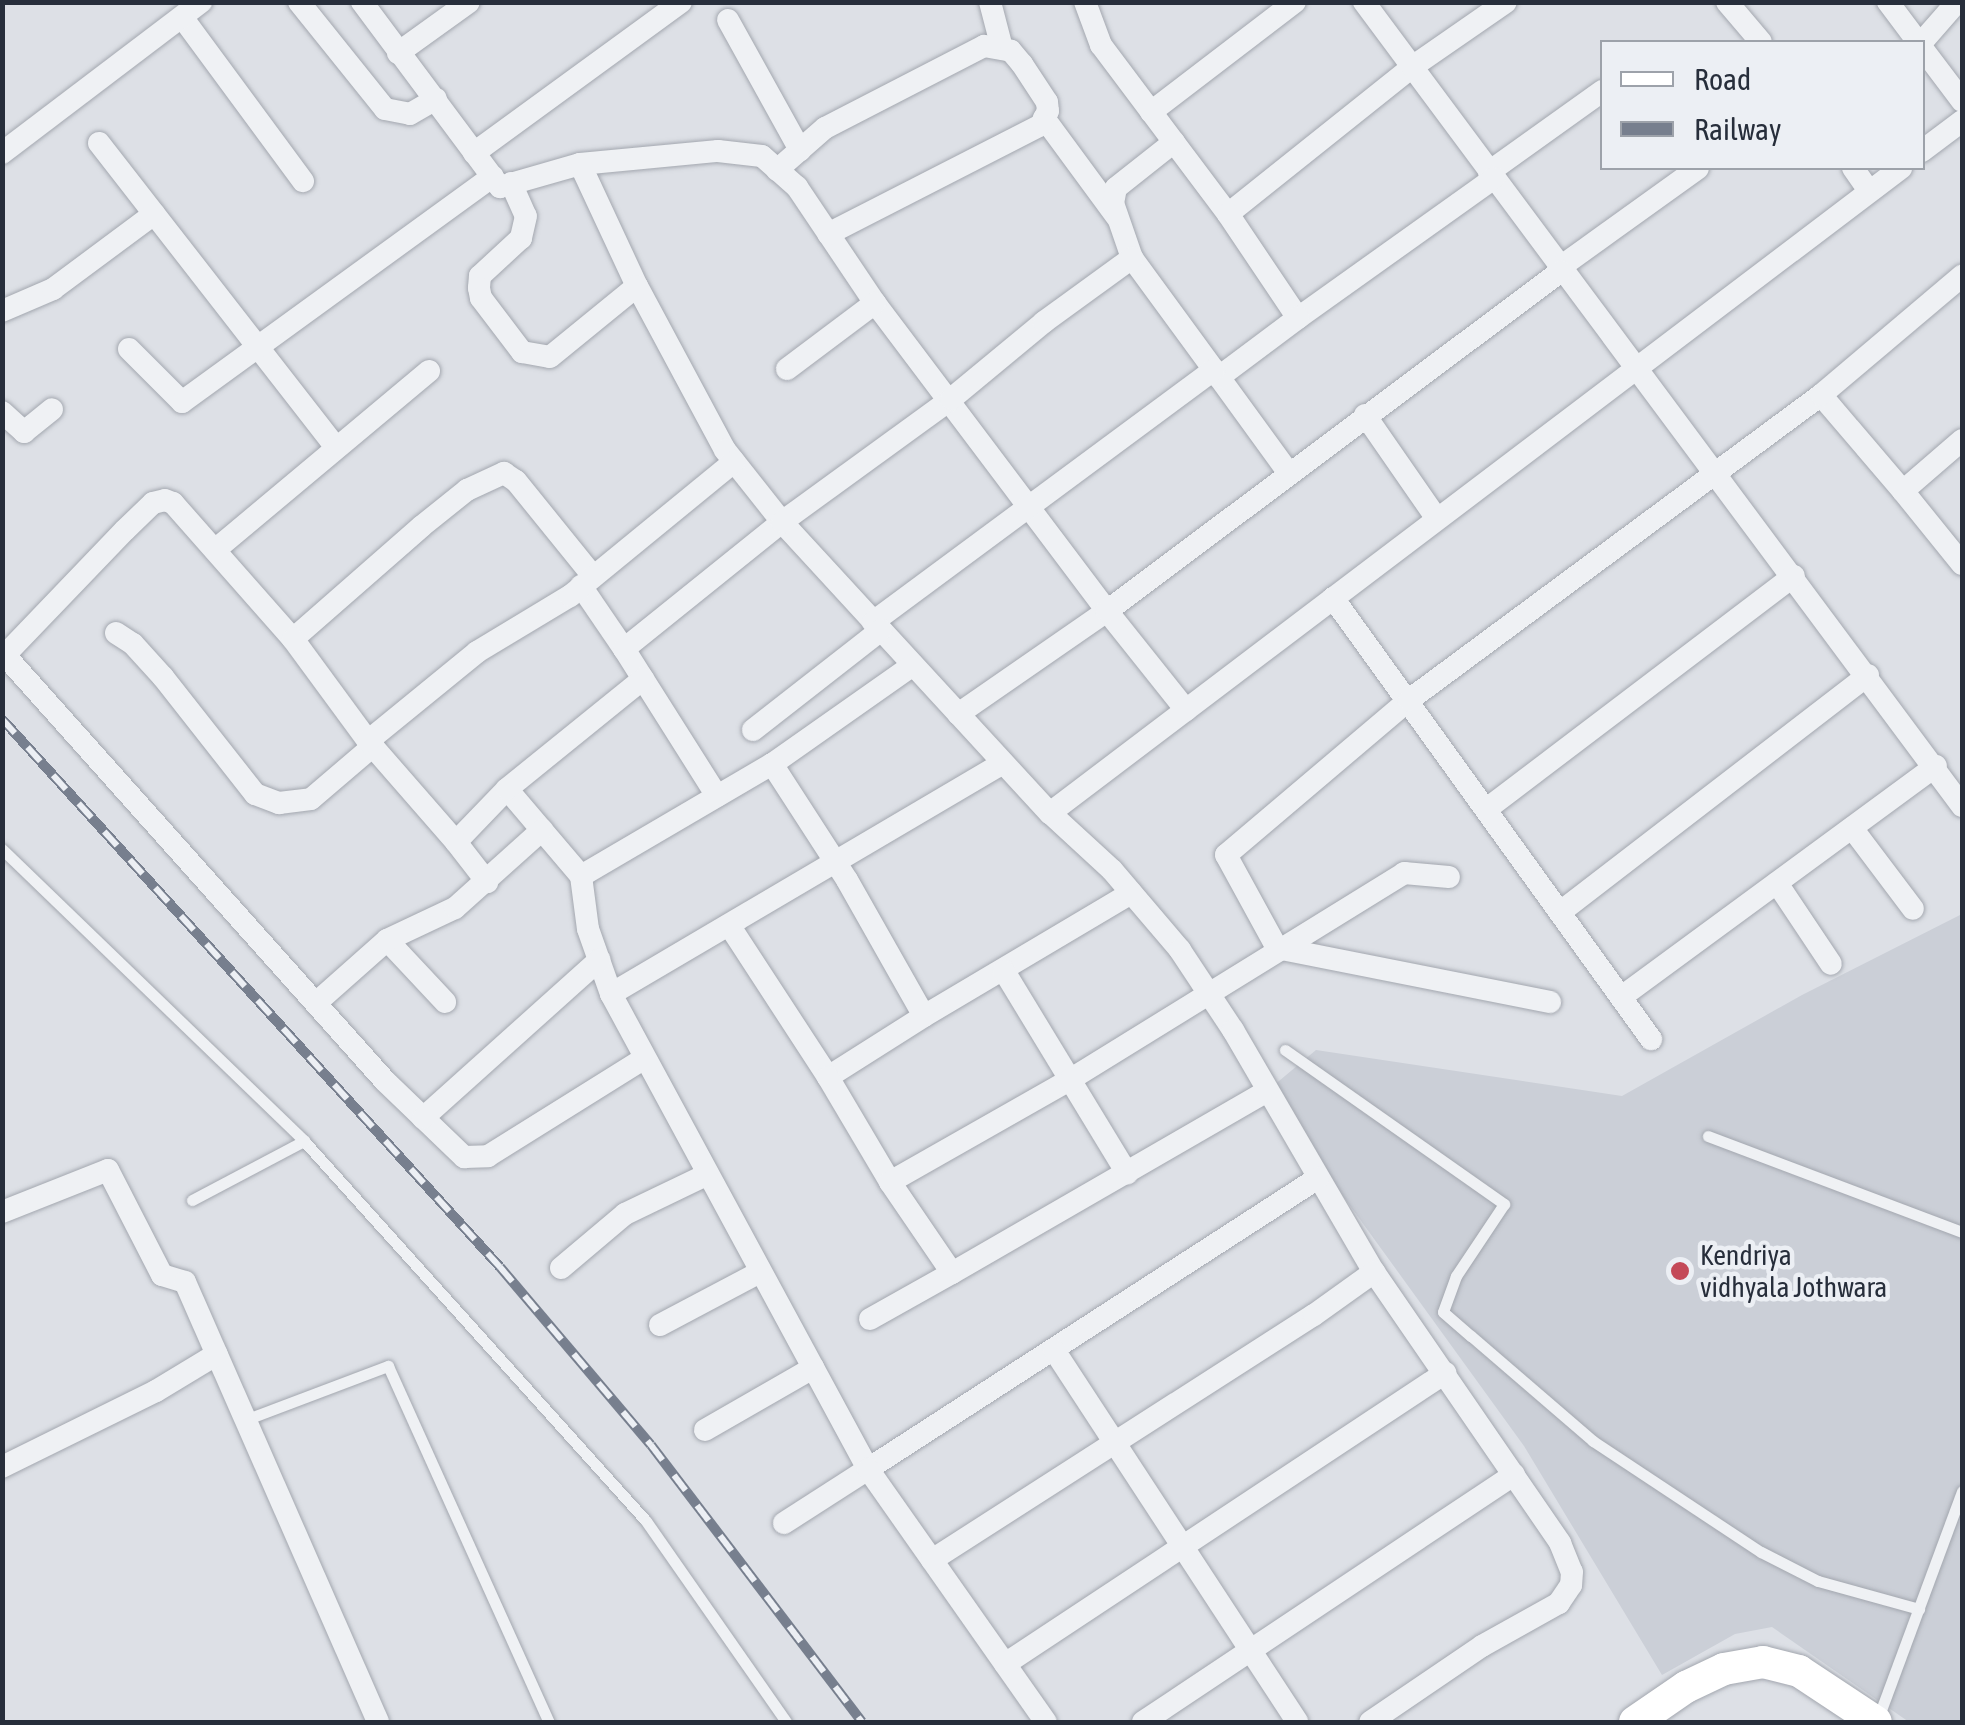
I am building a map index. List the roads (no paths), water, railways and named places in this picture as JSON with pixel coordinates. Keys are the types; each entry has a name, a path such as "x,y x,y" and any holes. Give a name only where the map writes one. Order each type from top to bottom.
{"street":[{"path":"2,153 201,2"},
{"path":"300,2 385,109 410,114 436,99"},
{"path":"362,2 474,153 502,179 526,216 521,238 480,276 479,288 481,298 522,352 550,357 637,286"},
{"path":"398,53 470,2"},
{"path":"474,153 681,2"},
{"path":"990,2 1002,48"},
{"path":"1085,2 1100,45 1228,214 1298,318"},
{"path":"1151,112 1295,2"},
{"path":"1364,2 1560,270 1638,367 1936,766 1962,806"},
{"path":"1228,214 1412,67 1506,2"},
{"path":"1726,2 1759,40"},
{"path":"1888,2 1918,40"},
{"path":"1924,40 1956,2"},
{"path":"182,17 303,181"},
{"path":"728,20 800,150"},
{"path":"777,170 825,128 984,46 1011,51 1047,102 1040,125 828,234"},
{"path":"1925,50 1962,101"},
{"path":"753,730 877,626 1032,507 1298,318 1600,93"},
{"path":"1044,118 1116,216 1132,258 1288,472"},
{"path":"1925,149 1962,121"},
{"path":"1116,216 1116,188 1174,142"},
{"path":"99,143 335,446"},
{"path":"129,349 182,402 502,179 580,164 718,151 762,156 797,187 875,303 1032,507 1106,611 1186,710"},
{"path":"580,164 637,286 734,462 782,522 913,666 1050,814 1131,893 1180,950 1374,1272 1560,1542 1572,1572 1571,1585 1559,1602 1482,1646 1370,1722"},
{"path":"958,714 1106,611 1695,170"},
{"path":"1854,170 1870,191"},
{"path":"1050,814 1897,170"},
{"path":"2,311 52,290 154,214"},
{"path":"624,649 782,522 951,400 1044,322 1132,258"},
{"path":"1277,948 1226,855 1409,700 1821,395 1962,276"},
{"path":"787,369 875,303"},
{"path":"215,550 429,371"},
{"path":"1821,395 1962,564"},
{"path":"2,412 24,432 52,410"},
{"path":"1365,414 1437,520"},
{"path":"1903,490 1962,440"},
{"path":"116,634 133,644 163,677 255,794 279,803 311,799 477,652 587,581 734,462"},
{"path":"293,639 467,490 504,473 587,581 624,649 717,796"},
{"path":"487,882 370,744 293,639 173,502 154,503 4,653 316,1003 464,1157 488,1156 646,1058"},
{"path":"1488,808 1794,576"},
{"path":"1333,598 1624,995 1651,1038"},
{"path":"581,876 772,764 913,666"},
{"path":"1562,910 1868,675"},
{"path":"456,842 507,789 643,680"},
{"path":"772,764 835,862 924,1016"},
{"path":"611,994 1003,764"},
{"path":"1624,995 1936,766"},
{"path":"507,789 581,876 588,929 611,994 868,1469 1046,1722"},
{"path":"1852,828 1913,909"},
{"path":"316,1003 387,940 455,908 542,830"},
{"path":"890,1182 1071,1078 1404,873 1449,876"},
{"path":"1777,883 1831,964"},
{"path":"828,1077 1131,893"},
{"path":"729,925 952,1274"},
{"path":"387,940 445,1002"},
{"path":"1277,948 1550,1002"},
{"path":"423,1118 599,960"},
{"path":"1004,971 1127,1172"},
{"path":"870,1319 1267,1091"},
{"path":"2,1212 108,1170 162,1275 185,1282 378,1722"},
{"path":"562,1268 624,1214 708,1174"},
{"path":"784,1522 1318,1178"},
{"path":"660,1325 760,1272"},
{"path":"932,1560 1114,1440 1314,1316 1374,1272"},
{"path":"1054,1350 1297,1722"},
{"path":"2,1467 156,1391 216,1354"},
{"path":"705,1430 813,1368"},
{"path":"1005,1664 1445,1373"},
{"path":"1143,1722 1514,1475"},
{"path":"1644,1720 1711,1675 1763,1662 1799,1671 1876,1722"}],"lane":[{"path":"2,849 304,1141 646,1521 786,1722"},
{"path":"1286,1050 1504,1204 1456,1276 1443,1312 1593,1441 1760,1552 1818,1581 1919,1609"},
{"path":"1708,1136 1962,1232"},
{"path":"192,1200 304,1141"},
{"path":"246,1420 388,1366 549,1722"},
{"path":"1876,1722 1962,1491"}],"railway":[{"path":"2,719 500,1267 651,1445 862,1722"}],"place":[{"name":"Kendriya vidhyala Jothwara","path":"1680,1271"}]}
